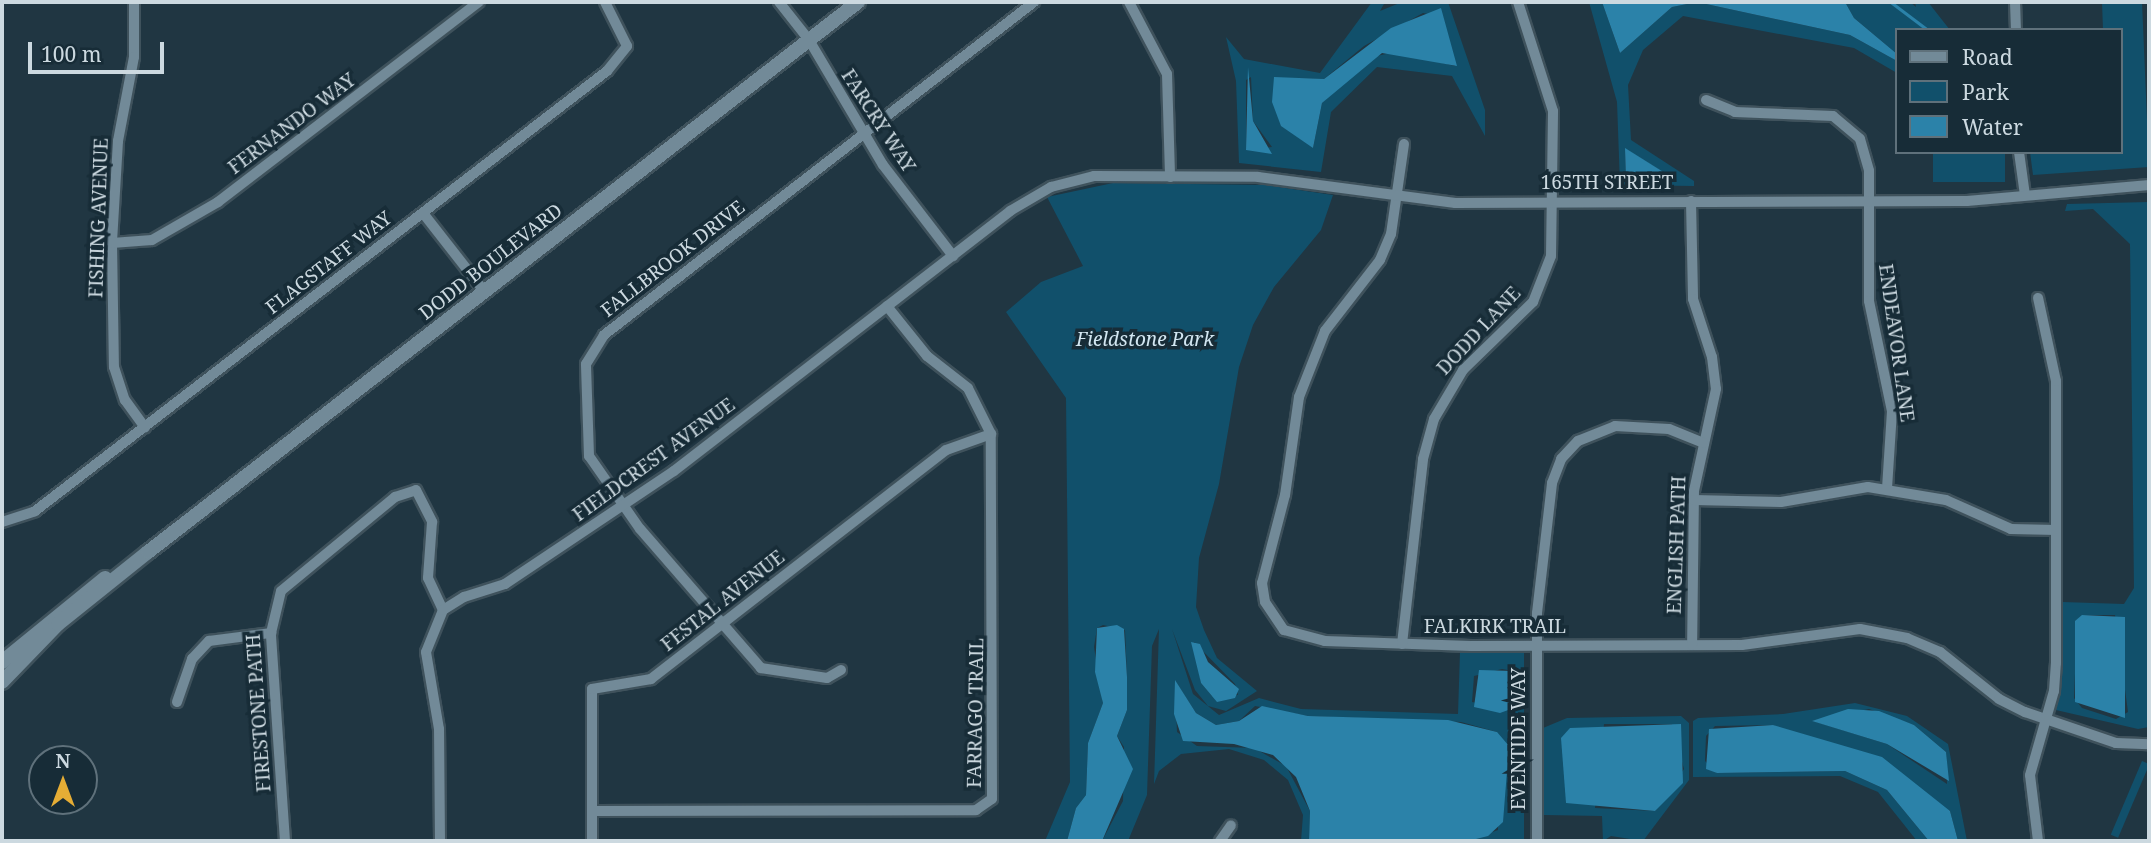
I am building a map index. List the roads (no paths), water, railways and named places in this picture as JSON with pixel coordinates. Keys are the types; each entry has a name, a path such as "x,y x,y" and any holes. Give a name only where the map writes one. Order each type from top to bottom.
{"street":[{"name":"FISHING AVENUE","path":"134,2 134,57 118,141 112,243 114,367 125,400 145,428"},
{"path":"605,2 626,46 640,45"},
{"name":"FARCRY WAY","path":"779,2 808,40 863,135 953,256"},
{"name":"DODD BOULEVARD","path":"2,682 58,624 148,552 858,2"},
{"name":"FALLBROOK DRIVE","path":"841,670 827,678 768,672 749,658 622,507 594,468 586,443 585,375 596,343 1034,2"},
{"path":"1129,2 1167,74 1170,177"},
{"name":"DODD LANE","path":"1402,644 1429,432 1454,382 1520,318 1539,291 1551,257 1553,111 1518,2"},
{"path":"2015,2 2016,28"},
{"name":"FERNANDO WAY","path":"112,243 152,240 218,202 472,4"},
{"name":"FLAGSTAFF WAY","path":"2,522 35,511 145,428 607,71 626,46"},
{"name":"ENDEAVOR LANE","path":"1706,100 1734,112 1814,113 1849,125 1867,154 1870,301 1892,411 1887,489"},
{"name":"FALKIRK TRAIL","path":"1404,144 1397,197 1380,260 1325,331 1310,362 1262,583 1272,617 1292,635 1402,644 1692,645 1773,643 1860,629 1907,638 1940,652 1998,699 2046,720 2116,743 2149,744"},
{"path":"2019,154 2025,195"},
{"name":"165TH STREET","path":"1066,182 1170,177 1258,177 1397,197 1455,202 1868,201 2025,195 2149,185"},
{"name":"FIELDCREST AVENUE","path":"443,610 505,584 622,507 1023,202 1066,182"},
{"name":"ENGLISH PATH","path":"1691,201 1693,299 1712,357 1716,390 1693,500 1692,645"},
{"path":"423,213 484,291"},
{"path":"2038,298 2056,382 2056,680 2031,775 2038,841"},
{"name":"FARRAGO TRAIL","path":"592,811 976,810 989,803 996,785 992,434 968,387 927,356 887,306"},
{"name":"EVENTIDE WAY","path":"1537,841 1536,645 1552,483 1561,459 1578,441 1615,426 1669,429 1703,443"},
{"name":"FESTAL AVENUE","path":"592,841 592,689 651,679 946,450 992,434"},
{"path":"1693,500 1781,502 1838,489 1887,489 1946,500 2011,529 2056,530"},
{"name":"FIRESTONE PATH","path":"285,841 271,634 274,607 291,578 410,490 422,493 429,512 428,578 443,610"},
{"name":"DODD BOULEVARD","path":"2,662 77,596 148,552"},
{"path":"440,841 439,721 426,652 443,610"},
{"path":"177,702 192,659 209,641 271,634"},
{"path":"1220,841 1231,825"}],"water":[{"path":"1602,2 1697,2 1672,7 1620,53"},
{"path":"1697,2 1845,2 1854,18 1896,53 1896,60 1850,35"},
{"path":"1441,8 1457,66 1382,53 1322,103 1313,148 1281,126 1272,102 1274,77 1324,79 1391,28"},
{"path":"1248,67 1253,121 1272,154 1246,150"},
{"path":"1625,148 1673,178 1673,180 1626,181"},
{"path":"2082,615 2125,617 2125,718 2075,702 2075,621"},
{"path":"1117,625 1124,629 1127,710 1117,736 1133,769 1102,841 1067,841 1076,808 1086,795 1088,743 1103,703 1095,672 1097,628"},
{"path":"1191,642 1200,644 1208,662 1239,689 1235,698 1217,702 1201,683"},
{"path":"1479,670 1513,671 1511,709 1500,713 1474,707"},
{"path":"1175,680 1196,713 1216,725 1239,721 1262,706 1308,716 1448,720 1497,732 1509,746 1503,822 1488,836 1468,841 1309,841 1310,811 1296,777 1273,755 1234,744 1183,741 1174,714"},
{"path":"1848,709 1879,711 1914,725 1946,752 1949,781 1887,744 1812,721"},
{"path":"1681,724 1683,783 1655,811 1566,803 1561,738 1570,728"},
{"path":"1773,725 1882,757 1950,811 1958,841 1929,841 1887,790 1845,771 1717,773 1706,769 1709,729"}],"waterway":[{"path":"1891,2 1925,28"}],"park label":[{"name":"Fieldstone Park","path":"1145,340"}]}
